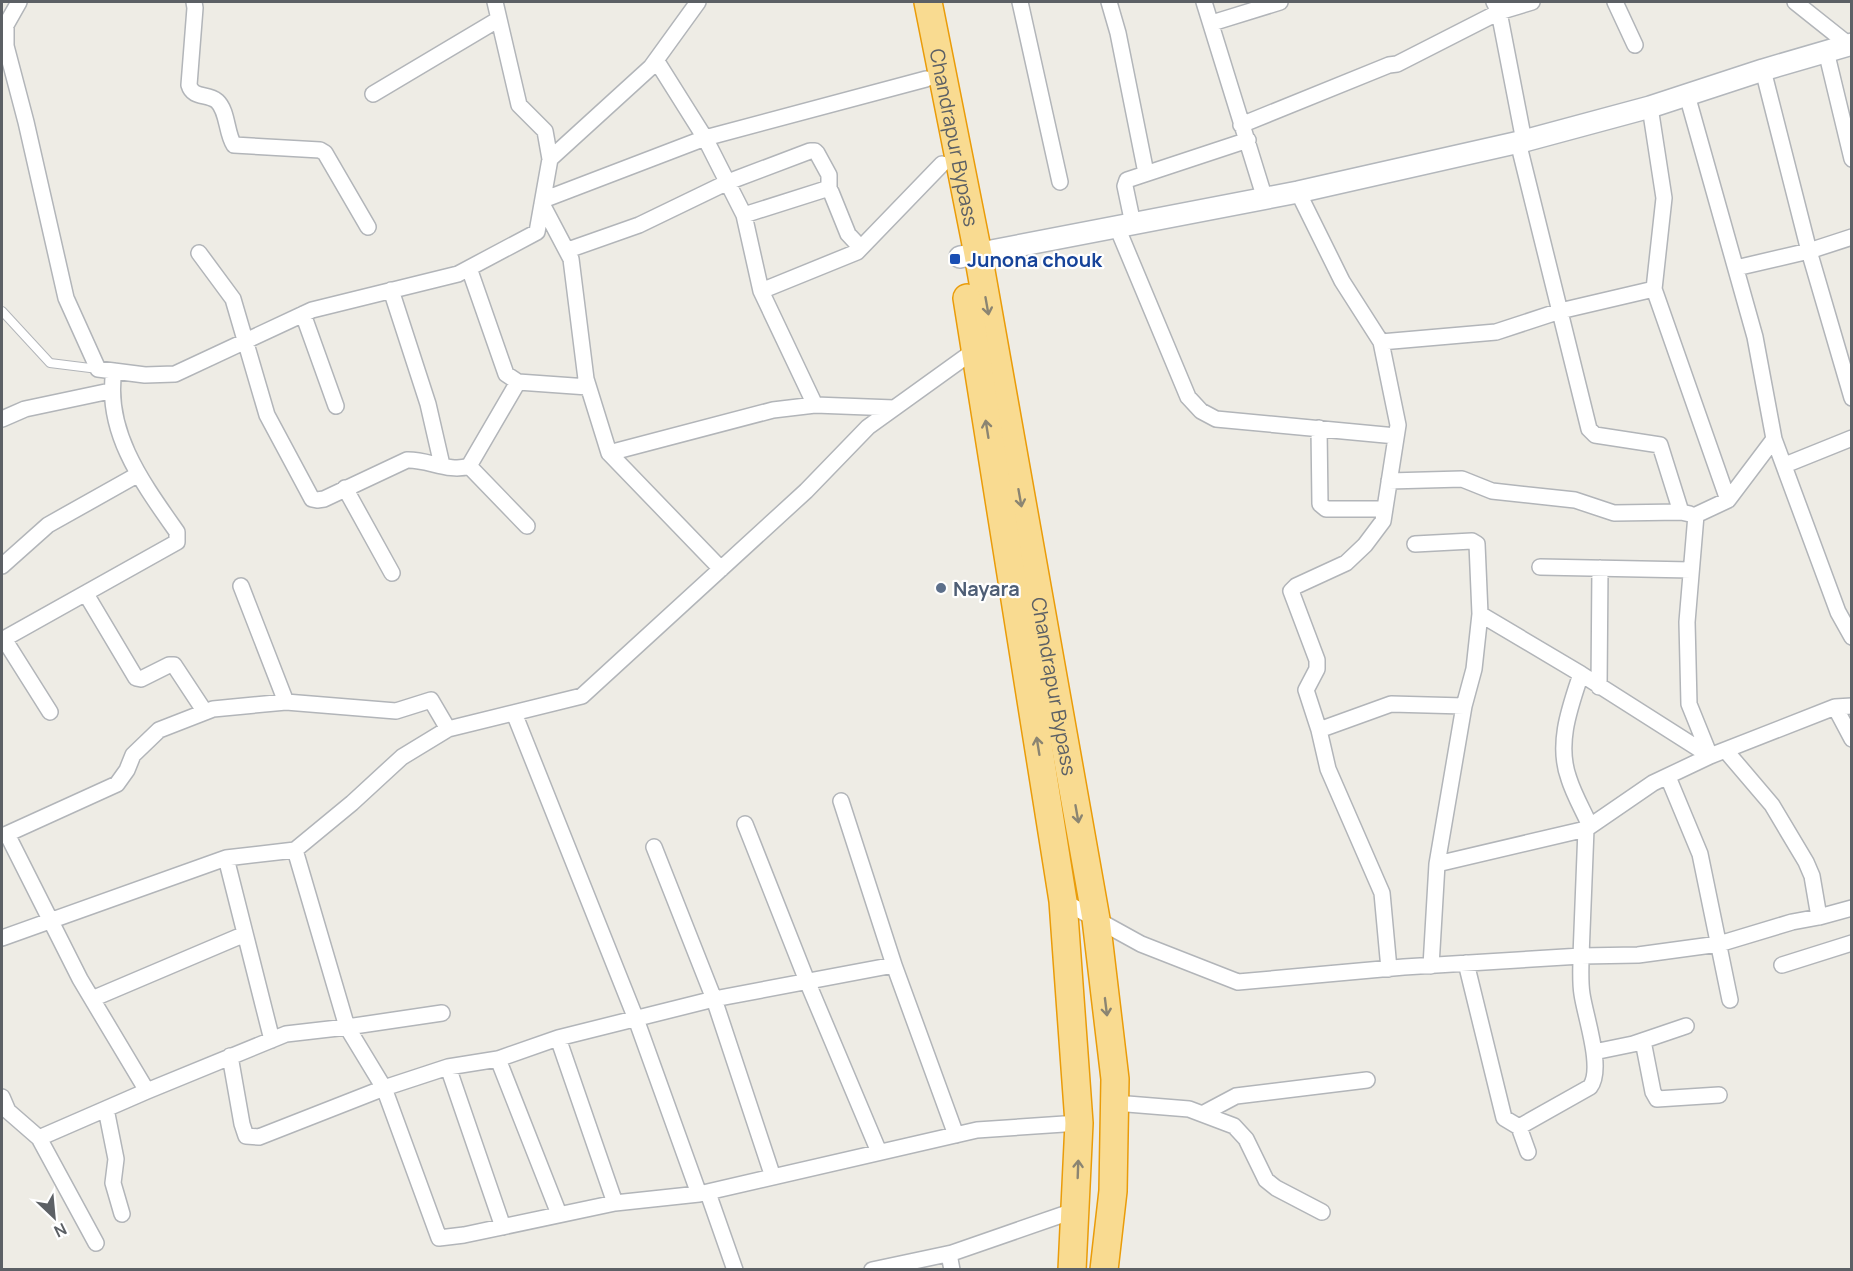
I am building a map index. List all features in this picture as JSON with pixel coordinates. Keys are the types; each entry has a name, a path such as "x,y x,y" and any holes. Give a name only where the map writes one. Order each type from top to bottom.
{"highway":[{"name":"Chandrapur Bypass","path":"911,2 942,164 969,256 975,350 1063,901 1079,1123 1072,1269"},
{"name":"Chandrapur Bypass","path":"928,2 969,256 1096,919 1115,1079 1112,1198 1104,1269"}],"main road":[{"path":"969,256 1265,199 1521,142 1650,107 1850,44"}],"street":[{"path":"19,2 4,22 6,46 44,196 66,298 106,370 120,436 137,475 177,532 177,542 3,639 50,712"},
{"path":"194,2 189,85 191,90 219,104 234,145 320,150 325,153 368,227"},
{"path":"106,370 145,375 175,374 312,310 458,274 537,232 550,159 545,131 519,105 495,2"},
{"path":"550,159 651,67 698,2"},
{"path":"1020,2 1060,182"},
{"path":"1108,2 1118,33 1146,173"},
{"path":"1204,2 1265,199"},
{"path":"1212,23 1280,2"},
{"path":"1241,125 1389,65 1397,64 1497,7 1532,2"},
{"path":"1615,2 1635,45"},
{"path":"1795,2 1850,44"},
{"path":"1497,7 1521,142 1590,430 1595,435 1660,446 1688,514 1691,570 1687,622 1689,704 1710,756"},
{"path":"373,94 499,19"},
{"path":"1826,51 1851,159"},
{"path":"656,60 705,138 744,215 761,291 815,405"},
{"path":"1763,70 1809,251 1851,390"},
{"path":"542,202 705,138 926,80"},
{"path":"1687,95 1755,337 1774,439 1845,609 1851,637"},
{"path":"1650,107 1664,198 1654,289 1728,500"},
{"path":"1248,140 1130,178 1125,183 1125,226 1188,397 1209,417 1216,419 1396,436"},
{"path":"568,250 639,225 728,182 810,151 815,151 829,174 829,190 848,234 861,248"},
{"path":"761,291 853,254 942,164"},
{"path":"744,215 822,189 829,190"},
{"path":"1298,192 1342,281 1381,342 1398,425 1383,521 1346,563 1296,586 1291,591 1317,660 1317,669 1306,690 1328,769 1382,893 1389,969"},
{"path":"542,202 568,250 574,269 588,387 609,453 721,569"},
{"path":"1736,268 1809,251 1851,237"},
{"path":"199,253 233,299 267,415 312,499 317,500 407,460 415,459 462,469 470,466 518,382"},
{"path":"469,268 506,374 518,382 588,387"},
{"path":"1381,342 1496,332 1560,311 1654,289"},
{"path":"391,290 428,404 442,465"},
{"path":"303,314 336,406"},
{"path":"2,938 226,858 295,850 352,803 402,757 448,729 582,696 806,491 868,427 975,350"},
{"path":"2,419 25,410 110,391"},
{"path":"609,453 773,410 815,405 894,408"},
{"path":"1319,428 1320,504 1326,509 1384,509"},
{"path":"1785,465 1851,438"},
{"path":"1389,481 1462,479 1492,491 1575,500 1619,514 1688,514 1728,500 1774,439"},
{"path":"470,466 527,526"},
{"path":"2,566 48,525 137,475"},
{"path":"345,488 392,573"},
{"path":"1415,543 1472,542 1477,544 1480,614 1474,669 1464,706 1437,864 1431,966"},
{"path":"1540,567 1691,570"},
{"path":"1599,687 1600,568"},
{"path":"241,586 286,702"},
{"path":"86,594 136,678 141,679 174,665 205,712"},
{"path":"1480,614 1581,674 1710,756"},
{"path":"1519,1127 1590,1087 1593,1083 1594,1052 1582,996 1581,956 1588,827 1569,779 1564,744 1567,715 1581,674"},
{"path":"147,1091 92,999 4,835 117,784 127,770 132,755 159,730 205,712 286,702 396,711 430,700 448,729"},
{"path":"1319,730 1391,705 1464,706"},
{"path":"1437,864 1588,827 1653,783 1710,756 1726,752 1834,707 1851,706"},
{"path":"1834,707 1851,739"},
{"path":"514,713 735,1269"},
{"path":"1726,752 1772,805 1806,862 1812,876 1819,917"},
{"path":"1668,777 1700,854 1730,1000"},
{"path":"841,801 894,965 956,1135"},
{"path":"746,824 807,981 879,1152"},
{"path":"654,847 714,999 773,1177"},
{"path":"295,850 347,1027 384,1088 439,1238 615,1203 704,1193 977,1130 1079,1123"},
{"path":"226,858 272,1040"},
{"path":"1063,901 1141,944 1238,982 1466,963 1638,955 1719,944 1792,922 1851,908"},
{"path":"92,999 245,934"},
{"path":"1782,965 1851,943"},
{"path":"1466,963 1504,1118 1519,1127 1528,1152"},
{"path":"230,1056 246,1136 259,1137 384,1088 448,1067 498,1059 558,1038 714,999 894,965"},
{"path":"39,1138 286,1034 442,1013"},
{"path":"1594,1052 1643,1041 1686,1026"},
{"path":"558,1038 615,1203"},
{"path":"1643,1041 1653,1092 1657,1099 1719,1095"},
{"path":"498,1059 559,1214"},
{"path":"448,1067 503,1227"},
{"path":"1204,1113 1236,1096 1368,1080"},
{"path":"2,1097 8,1111 39,1138 96,1243"},
{"path":"1115,1103 1188,1109 1234,1126 1241,1131 1266,1180 1275,1188 1322,1212"},
{"path":"106,1109 116,1159 113,1183 122,1214"},
{"path":"872,1269 949,1254 1076,1210"},
{"path":"949,1254 952,1269"}],"lane":[{"path":"2,311 50,363 106,370"}],"place":[{"name":"Junona chouk","path":"955,259"},
{"name":"Nayara","path":"941,588"}]}
